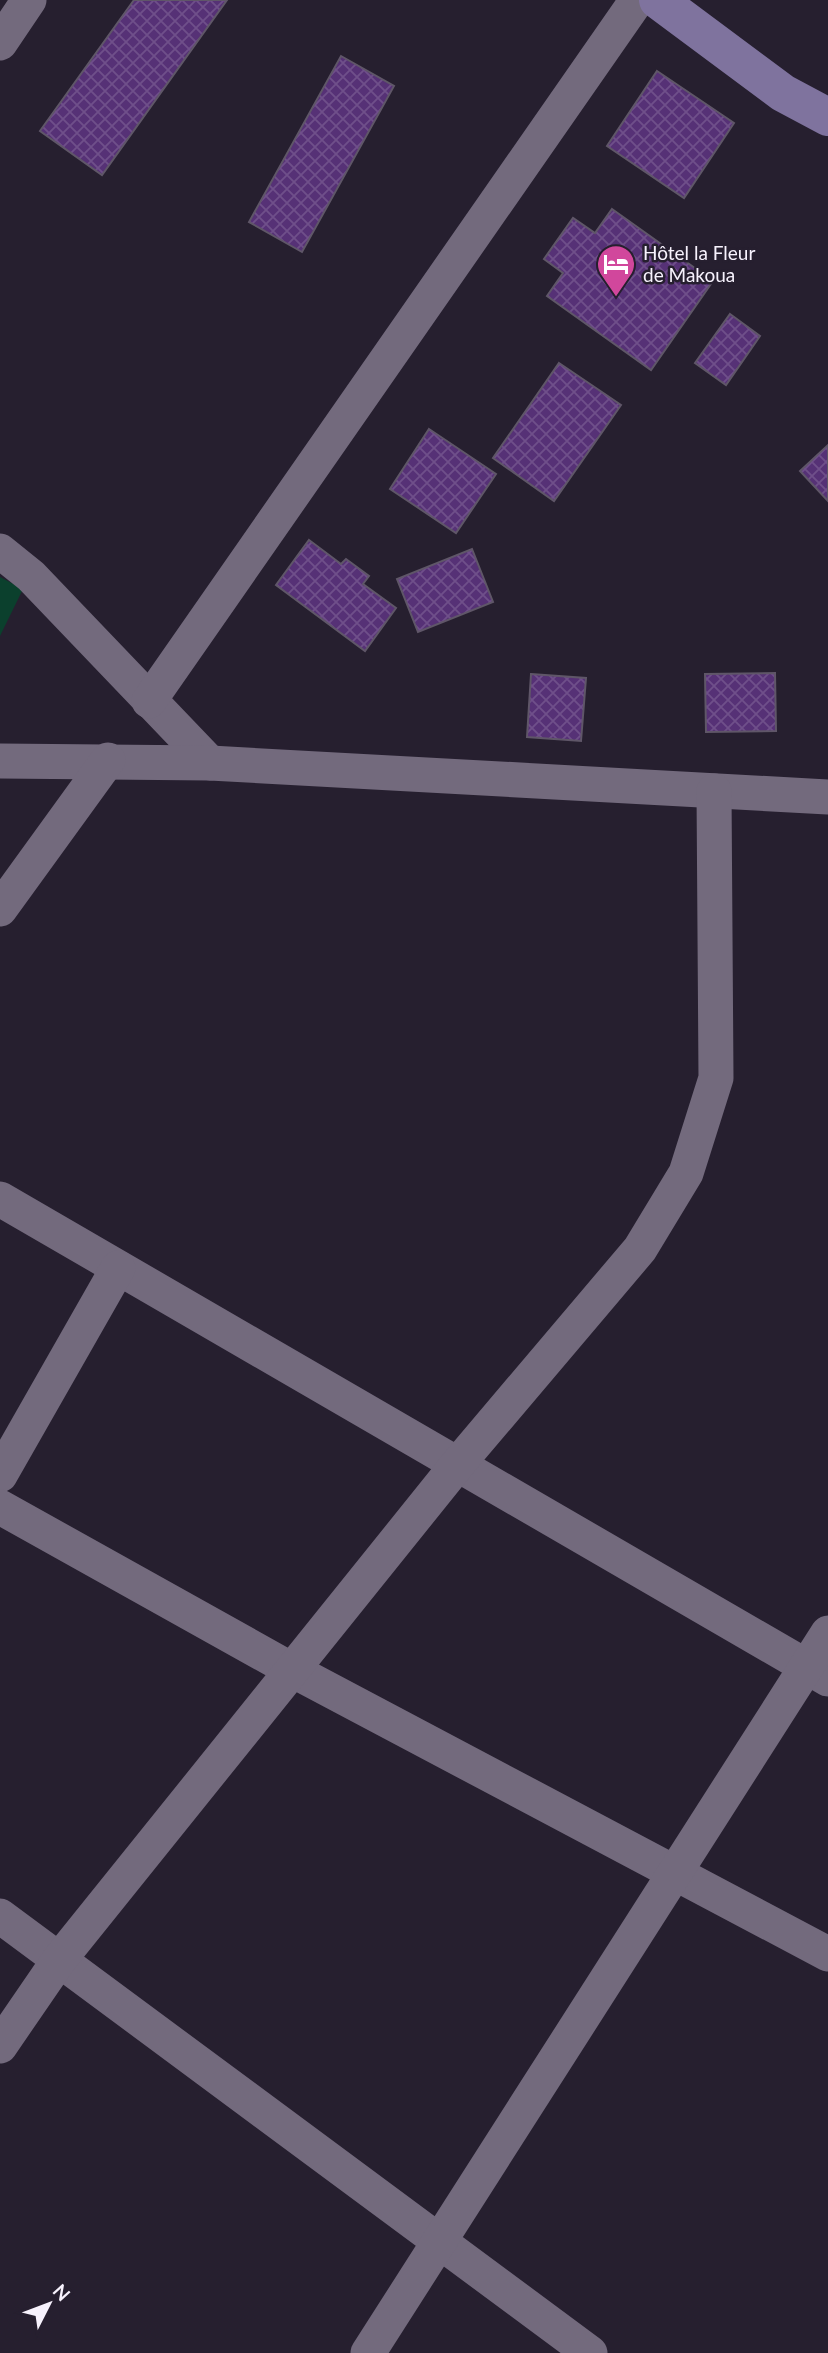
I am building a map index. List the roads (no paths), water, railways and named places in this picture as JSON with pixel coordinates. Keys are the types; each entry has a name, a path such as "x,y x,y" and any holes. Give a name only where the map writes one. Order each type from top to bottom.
{"main road":[{"path":"658,0 783,93 828,117"},
{"path":"783,93 828,143"}],"street":[{"path":"0,43 29,0"},
{"path":"149,701 636,0"},
{"path":"0,551 31,576 210,762"},
{"path":"0,909 108,760"},
{"path":"0,761 210,762 828,797"},
{"path":"0,2046 59,1960 457,1465 640,1249 686,1173 716,1078 714,791"},
{"path":"0,1199 817,1673"},
{"path":"0,1475 118,1268"},
{"path":"0,1507 292,1670 828,1954"},
{"path":"368,2353 676,1875 817,1673 828,1633"},
{"path":"0,1916 590,2353"}],"place":[{"name":"Hôtel la Fleur de Makoua","path":"616,298"}]}
